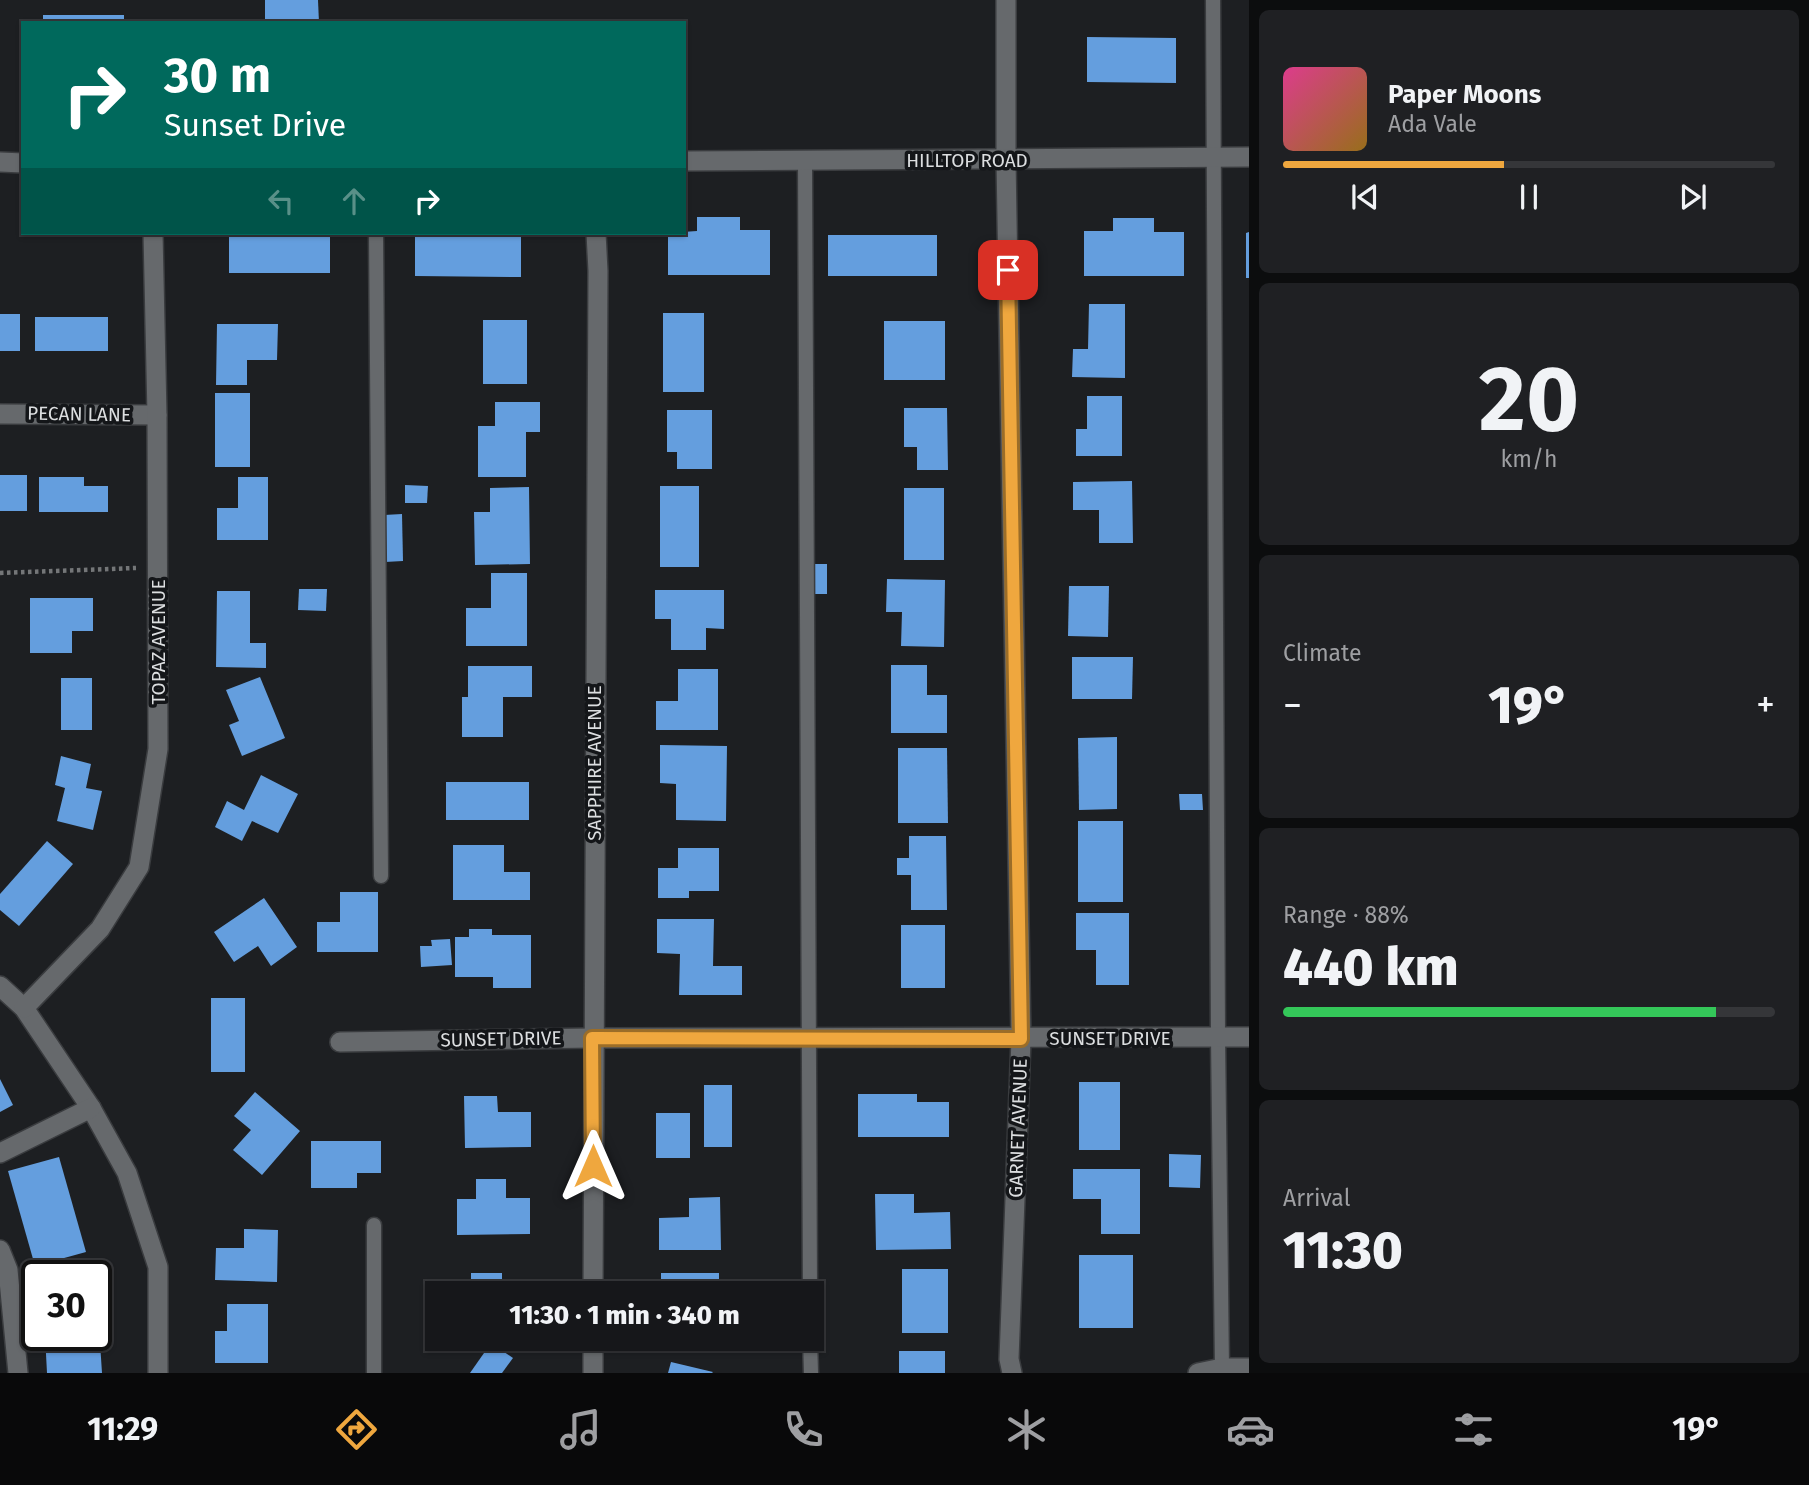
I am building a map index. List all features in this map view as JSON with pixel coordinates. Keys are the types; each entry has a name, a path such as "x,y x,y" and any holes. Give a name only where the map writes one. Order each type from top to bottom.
{"street":[{"name":"GARNET AVENUE","path":"1006,0 1006,160 1021,1039 1009,1359 1012,1373"},
{"name":"HILLTOP ROAD","path":"686,161 1249,158"},
{"path":"0,163 21,163"},
{"name":"TOPAZ AVENUE","path":"24,1008 100,929 139,867 158,749 157,415 153,235"},
{"name":"SAPPHIRE AVENUE","path":"593,1281 596,235"},
{"name":"PECAN LANE","path":"0,414 157,415"},
{"path":"0,986 24,1008 91,1108 127,1173 158,1267 158,1373"},
{"name":"SUNSET DRIVE","path":"341,1042 592,1038 1249,1037"},
{"path":"0,1153 91,1108"},
{"path":"0,1250 8,1270 18,1373"},
{"path":"593,1351 593,1373"},
{"path":"1198,1373 1222,1368 1249,1368"}],"lane":[{"path":"1213,0 1222,1368"},
{"path":"805,161 810,1281"},
{"path":"376,235 381,876"},
{"path":"374,1225 374,1373"},
{"path":"810,1351 811,1373"}],"path":[{"path":"0,573 158,567"}],"building":[{"path":"265,0 318,0 319,21 265,21"},
{"path":"43,15 124,15 124,21 43,21"},
{"path":"1087,37 1176,38 1176,83 1087,82"},
{"path":"697,217 740,217 740,230 770,230 770,275 668,275 668,235 686,235 686,232 697,231"},
{"path":"1113,218 1154,218 1154,232 1184,232 1184,276 1084,276 1084,231 1113,231"},
{"path":"1249,232 1249,278 1246,278 1246,233"},
{"path":"229,235 330,235 330,273 229,273"},
{"path":"415,235 521,235 521,277 415,276"},
{"path":"828,235 937,235 937,276 828,276"},
{"path":"1089,304 1125,304 1125,378 1072,377 1073,349 1088,349"},
{"path":"663,313 704,313 704,392 663,392"},
{"path":"0,314 20,314 20,351 0,351"},
{"path":"35,317 108,317 108,351 35,351"},
{"path":"483,320 527,320 527,384 483,384"},
{"path":"884,321 945,321 945,380 884,380"},
{"path":"217,324 278,324 277,360 247,360 247,385 216,385"},
{"path":"215,393 250,393 250,467 215,467"},
{"path":"1087,396 1122,396 1122,456 1076,456 1076,429 1087,429"},
{"path":"495,402 540,402 540,432 526,432 526,477 478,477 478,426 495,426"},
{"path":"904,408 947,408 948,470 917,470 917,447 904,447"},
{"path":"667,410 712,410 712,469 677,469 677,452 667,452"},
{"path":"0,475 27,475 27,511 0,511"},
{"path":"39,477 84,477 84,486 108,486 108,512 39,512"},
{"path":"238,477 268,477 268,540 217,540 217,508 238,508"},
{"path":"1132,481 1133,543 1099,543 1099,510 1073,510 1073,482"},
{"path":"405,485 428,486 427,503 405,503"},
{"path":"660,486 699,486 699,567 660,567"},
{"path":"529,487 530,564 475,565 474,512 490,512 490,488"},
{"path":"904,488 944,488 944,560 904,560"},
{"path":"402,514 403,561 385,562 384,515"},
{"path":"811,564 827,564 827,594 812,594"},
{"path":"491,573 527,573 527,646 466,646 466,608 491,608"},
{"path":"887,579 945,580 944,647 901,646 902,612 886,612"},
{"path":"1069,586 1109,586 1108,637 1068,636"},
{"path":"299,589 327,589 326,611 298,610"},
{"path":"655,590 724,590 724,629 706,628 706,650 671,650 671,619 655,619"},
{"path":"217,591 250,591 250,643 266,643 266,668 216,667"},
{"path":"30,598 93,598 93,631 72,631 72,653 30,653"},
{"path":"1072,657 1133,657 1132,699 1072,699"},
{"path":"891,665 927,665 927,695 947,695 947,733 891,733"},
{"path":"468,666 532,666 532,697 503,697 503,737 462,737 462,697 468,697"},
{"path":"678,669 718,669 718,730 656,730 656,701 678,701"},
{"path":"260,677 285,738 242,756 229,725 239,721 226,690"},
{"path":"61,678 92,678 92,730 61,730"},
{"path":"1117,737 1117,809 1079,810 1078,738"},
{"path":"660,745 727,746 726,821 676,820 676,784 660,783"},
{"path":"898,748 947,748 948,823 898,823"},
{"path":"61,756 91,764 86,788 102,791 93,830 57,821 65,788 55,785"},
{"path":"261,775 298,794 278,833 252,821 242,841 215,827 227,801 244,810"},
{"path":"446,782 529,782 529,820 446,820"},
{"path":"1179,794 1202,794 1203,810 1180,810"},
{"path":"1078,821 1123,821 1123,902 1078,902"},
{"path":"909,836 946,836 947,910 911,910 911,875 897,875 897,858 909,858"},
{"path":"47,841 73,864 19,926 0,910 0,894"},
{"path":"453,845 504,845 504,872 530,872 530,900 453,900"},
{"path":"678,848 719,848 719,891 689,891 689,898 658,898 658,868 678,868"},
{"path":"340,892 378,892 378,952 317,952 317,922 340,922"},
{"path":"264,898 297,947 271,966 258,946 234,962 214,932"},
{"path":"1076,913 1129,913 1129,985 1096,985 1096,950 1076,950"},
{"path":"657,919 714,919 713,966 742,966 742,995 679,995 680,954 657,953"},
{"path":"901,925 945,925 945,988 901,988"},
{"path":"469,929 492,929 492,935 531,935 531,988 493,988 493,977 455,977 455,937 469,937"},
{"path":"450,939 452,965 421,967 420,946 432,946 431,940"},
{"path":"211,998 245,998 245,1072 211,1072"},
{"path":"0,1079 13,1105 0,1112"},
{"path":"1079,1082 1120,1082 1120,1150 1079,1150"},
{"path":"704,1085 732,1085 732,1147 704,1147"},
{"path":"255,1092 300,1131 262,1175 233,1150 251,1130 234,1116"},
{"path":"858,1094 917,1094 917,1102 949,1102 949,1137 858,1137"},
{"path":"464,1096 497,1096 498,1112 531,1112 531,1147 465,1148"},
{"path":"656,1113 690,1113 690,1158 656,1158"},
{"path":"311,1141 381,1141 381,1173 357,1173 357,1188 311,1188"},
{"path":"1169,1154 1201,1155 1200,1188 1169,1187"},
{"path":"59,1157 86,1252 57,1260 33,1260 8,1171"},
{"path":"1073,1169 1140,1169 1140,1234 1101,1234 1101,1199 1073,1199"},
{"path":"476,1179 506,1179 506,1198 530,1198 530,1234 457,1235 457,1199 476,1199"},
{"path":"875,1194 914,1194 914,1213 950,1212 951,1249 876,1250"},
{"path":"720,1197 721,1250 659,1250 659,1218 689,1217 689,1198"},
{"path":"244,1229 278,1230 277,1282 215,1280 216,1248 244,1248"},
{"path":"1079,1255 1133,1255 1133,1328 1079,1328"},
{"path":"902,1269 948,1269 948,1333 902,1333"},
{"path":"471,1273 502,1273 502,1281 471,1281"},
{"path":"661,1273 719,1273 719,1281 661,1281"},
{"path":"227,1304 268,1304 268,1363 215,1363 215,1331 227,1331"},
{"path":"46,1351 101,1351 102,1373 47,1373"},
{"path":"485,1351 503,1351 513,1358 502,1373 470,1373"},
{"path":"899,1351 945,1351 945,1373 899,1373"},
{"path":"671,1362 713,1372 668,1373"}],"route":[{"path":"593,1166 592,1038 1021,1039 1008,270"}]}
